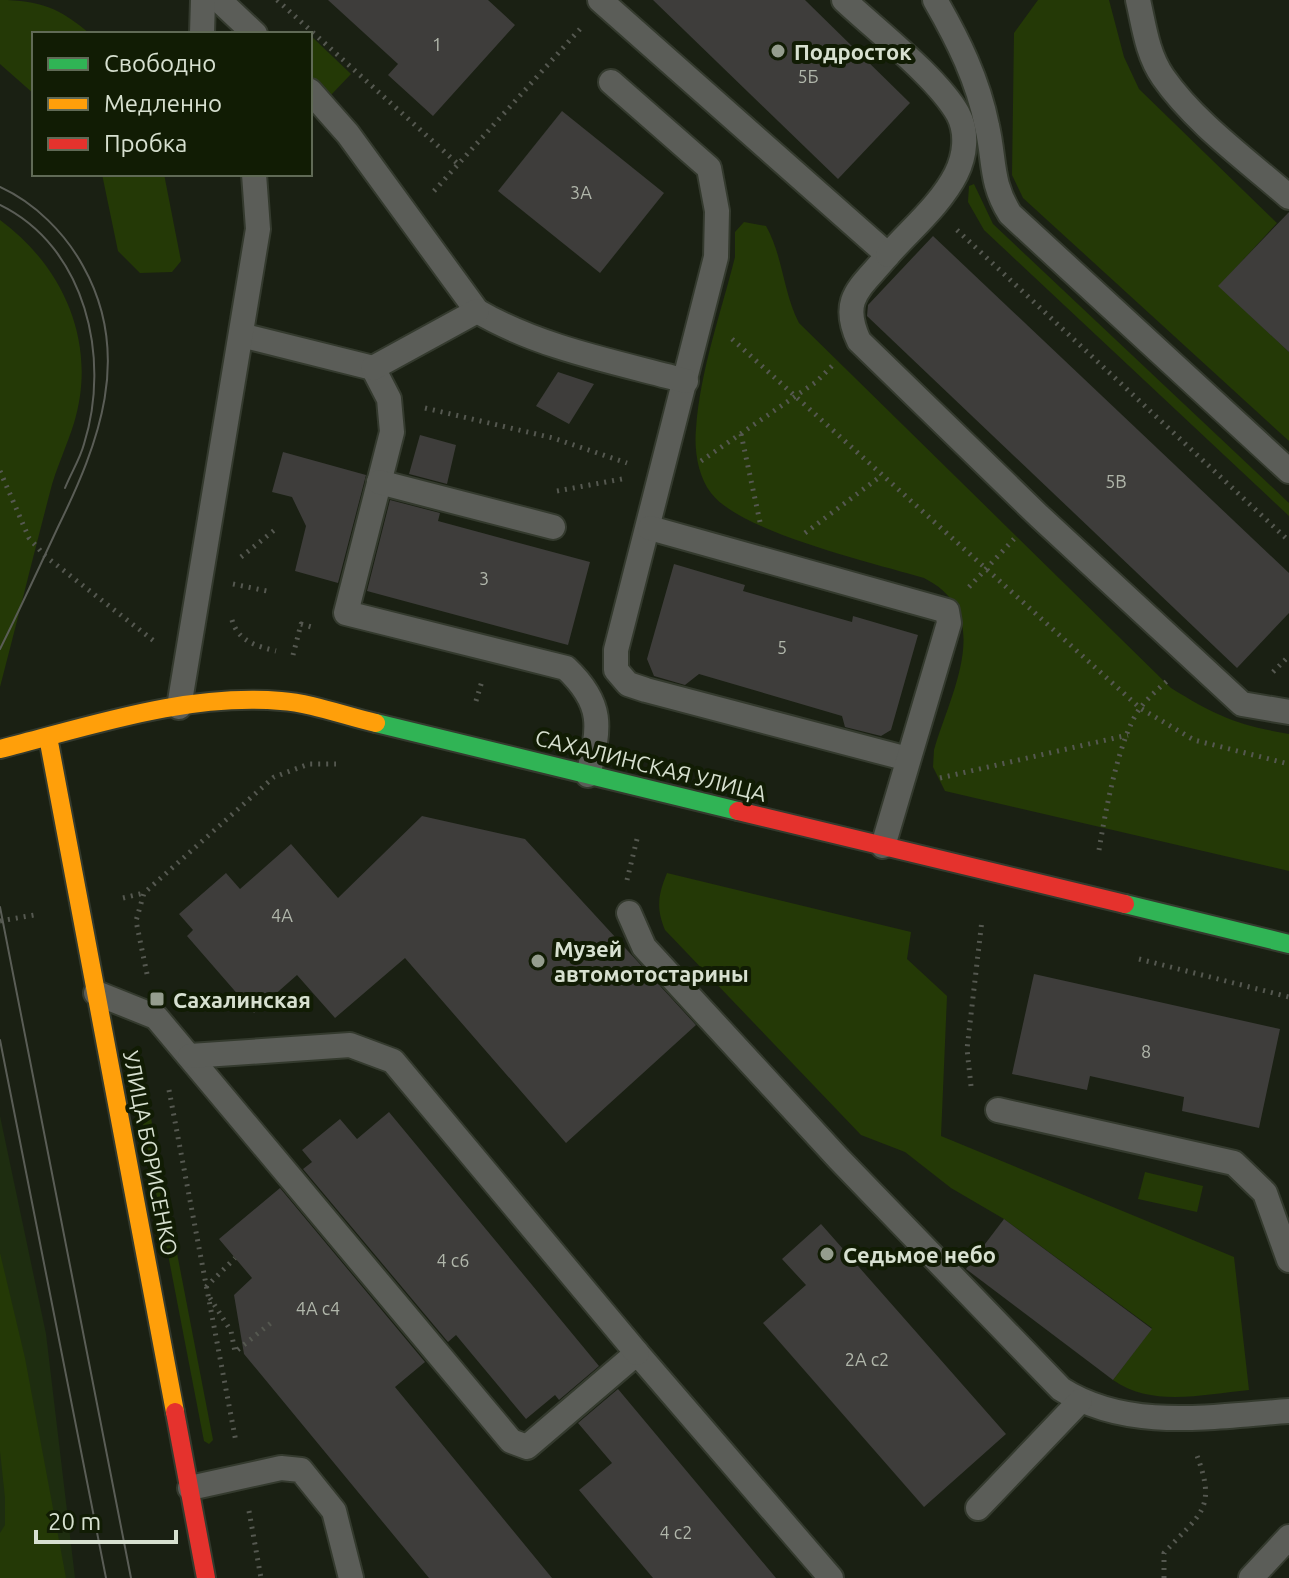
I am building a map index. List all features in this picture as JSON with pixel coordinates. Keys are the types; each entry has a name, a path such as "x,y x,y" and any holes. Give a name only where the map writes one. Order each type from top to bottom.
{"main road":[{"name":"САХАЛИНСКАЯ УЛИЦА","path":"0,749 179,707 257,698 285,701 1289,944"},
{"name":"УЛИЦА БОРИСЕНКО","path":"48,737 206,1578"}],"lane":[{"path":"202,32 203,0"},
{"path":"219,0 253,32"},
{"path":"844,0 936,87 958,115 964,150 955,176 851,300 849,321 859,341 1242,704 1289,712"},
{"path":"935,0 967,57 987,125 996,193 1010,214 1289,471"},
{"path":"1138,0 1149,50 1163,77 1198,115 1289,197"},
{"path":"603,1 888,255"},
{"path":"611,82 709,168 717,211 716,257 650,528 616,650 616,670 628,684 908,759"},
{"path":"312,93 348,134 477,311 502,326 539,340 686,381"},
{"path":"179,707 258,229 254,176"},
{"path":"241,335 373,368 477,311"},
{"path":"373,368 389,399 392,432 346,613 566,668 587,688 599,730 588,775"},
{"path":"379,482 553,527"},
{"path":"650,528 947,611 949,623 883,846"},
{"path":"629,913 644,947 828,1146 1061,1389 1080,1401 1137,1417 1183,1418 1289,1411"},
{"path":"96,993 156,1017 511,1441 527,1447 637,1353"},
{"path":"190,1056 350,1045 393,1061 637,1353 831,1578"},
{"path":"998,1110 1234,1163 1265,1193 1289,1260"},
{"path":"978,1508 1080,1401"},
{"path":"190,1488 281,1468 301,1470 334,1511 351,1578"},
{"path":"1251,1578 1289,1537"}],"path":[{"path":"277,0 458,164"},
{"path":"449,172 603,1"},
{"path":"931,206 1289,541"},
{"path":"703,312 984,570 1140,708 1194,740 1289,764"},
{"path":"522,519 543,499 563,488 663,474 709,457 792,395 816,382"},
{"path":"389,399 553,438 663,474"},
{"path":"741,434 768,561 881,476"},
{"path":"0,471 29,538 45,556 186,667"},
{"path":"236,561 277,528"},
{"path":"947,611 1000,552"},
{"path":"231,597 235,573"},
{"path":"233,584 267,591"},
{"path":"229,610 235,631 253,645 306,659"},
{"path":"293,656 301,624 327,632"},
{"path":"1099,850 1106,807 1128,735 1140,708 1190,657"},
{"path":"900,786 1128,735"},
{"path":"156,1017 136,921 144,893 274,777 309,764 338,764"},
{"path":"623,831 653,838"},
{"path":"967,916 997,924"},
{"path":"982,920 967,1049 971,1088 998,1110"},
{"path":"1135,958 1289,997"},
{"path":"167,1077 261,1578"},
{"path":"206,1287 235,1258"},
{"path":"208,1295 231,1331 235,1352 272,1322"},
{"path":"1164,1578 1164,1553 1203,1509 1208,1496 1206,1478 1183,1418"}],"shaded area":[{"path":"0,0 48,7 87,32 32,32 32,92 0,64"},
{"path":"1038,0 1109,0 1124,57 1139,89 1277,223 1219,286 1289,352 1289,441 1023,198 1012,175 1014,33"},
{"path":"312,37 351,74 330,96 312,80"},
{"path":"102,176 164,176 181,261 172,272 140,273 118,251"},
{"path":"974,184 993,224 1289,503 1289,516 984,230 968,202 969,186"},
{"path":"0,220 23,239 58,284 78,336 82,365 74,423 52,483 0,687"},
{"path":"744,222 766,226 799,323 1171,688 1227,718 1289,734 1289,871 945,791 933,767 934,750 957,680 963,633 958,612 946,593 924,578 842,555 749,521 711,493 700,471 696,454 698,407 735,257 735,232"},
{"path":"667,873 911,932 907,959 947,996 941,1136 1234,1257 1249,1390 1162,1397 1128,1389 1113,1380 1152,1328 1004,1219 951,1188 905,1152 861,1135 665,930 659,902"},
{"path":"139,1078 144,1082 213,1440 209,1444 204,1441 135,1083"},
{"path":"0,1116 46,1334 75,1578 0,1578"},
{"path":"1145,1172 1203,1186 1197,1212 1138,1199"},
{"path":"0,1253 25,1358 66,1578 0,1578 0,1533 5,1525 5,1498 0,1451"}],"building":[{"path":"328,0 488,0 515,25 433,116 388,75 398,64"},
{"path":"653,0 805,0 910,103 838,179"},
{"path":"562,111 664,193 600,273 498,191"},
{"path":"1289,212 1289,352 1218,286"},
{"path":"933,236 1289,573 1289,613 1237,668 867,316 868,305"},
{"path":"558,372 594,384 569,424 536,406"},
{"path":"420,435 456,445 447,484 409,474"},
{"path":"283,452 366,475 338,583 295,571 306,526 292,497 272,492"},
{"path":"390,500 440,513 438,521 590,562 568,645 367,591"},
{"path":"674,564 745,585 743,591 852,622 853,616 918,635 891,730 881,736 845,727 842,716 699,674 685,685 654,676 647,659"},
{"path":"422,816 525,839 696,1025 566,1143 405,958 335,1018 297,975 254,1013 187,936 193,930 179,914 226,873 240,889 291,844 338,898"},
{"path":"1034,974 1280,1029 1259,1128 1182,1111 1184,1097 1090,1076 1087,1090 1012,1074"},
{"path":"389,1112 599,1366 559,1400 555,1395 526,1419 456,1335 448,1342 303,1169 312,1162 302,1150 340,1119 357,1139"},
{"path":"280,1188 425,1362 395,1387 552,1578 429,1578 244,1354 234,1295 252,1278 219,1239"},
{"path":"1004,1219 1152,1329 1113,1380 966,1269"},
{"path":"821,1224 1006,1434 924,1507 763,1323 806,1285 782,1259"},
{"path":"618,1389 776,1578 653,1578 579,1490 612,1463 578,1423"}],"tram line":[{"path":"0,187 37,210 76,254 98,299 106,333 108,366 105,398 86,463 0,649"},
{"path":"0,205 29,224 53,248 71,276 84,308 92,342 92,411 82,450 65,488"},
{"path":"0,907 131,1578"},
{"path":"0,1040 106,1578"}],"traffic: fast":[{"path":"376,723 738,811"},
{"path":"1125,904 1289,944"}],"traffic: slow":[{"path":"0,749 139,713 210,702 293,702 376,723"},
{"path":"48,737 175,1412"}],"traffic: jam":[{"path":"738,811 1125,904"},
{"path":"175,1412 206,1578"}],"place":[{"name":"Подросток","path":"778,51"},
{"name":"Музей автомотостарины","path":"538,961"},
{"name":"Сахалинская","path":"157,999"},
{"name":"Седьмое небо","path":"827,1254"}]}
